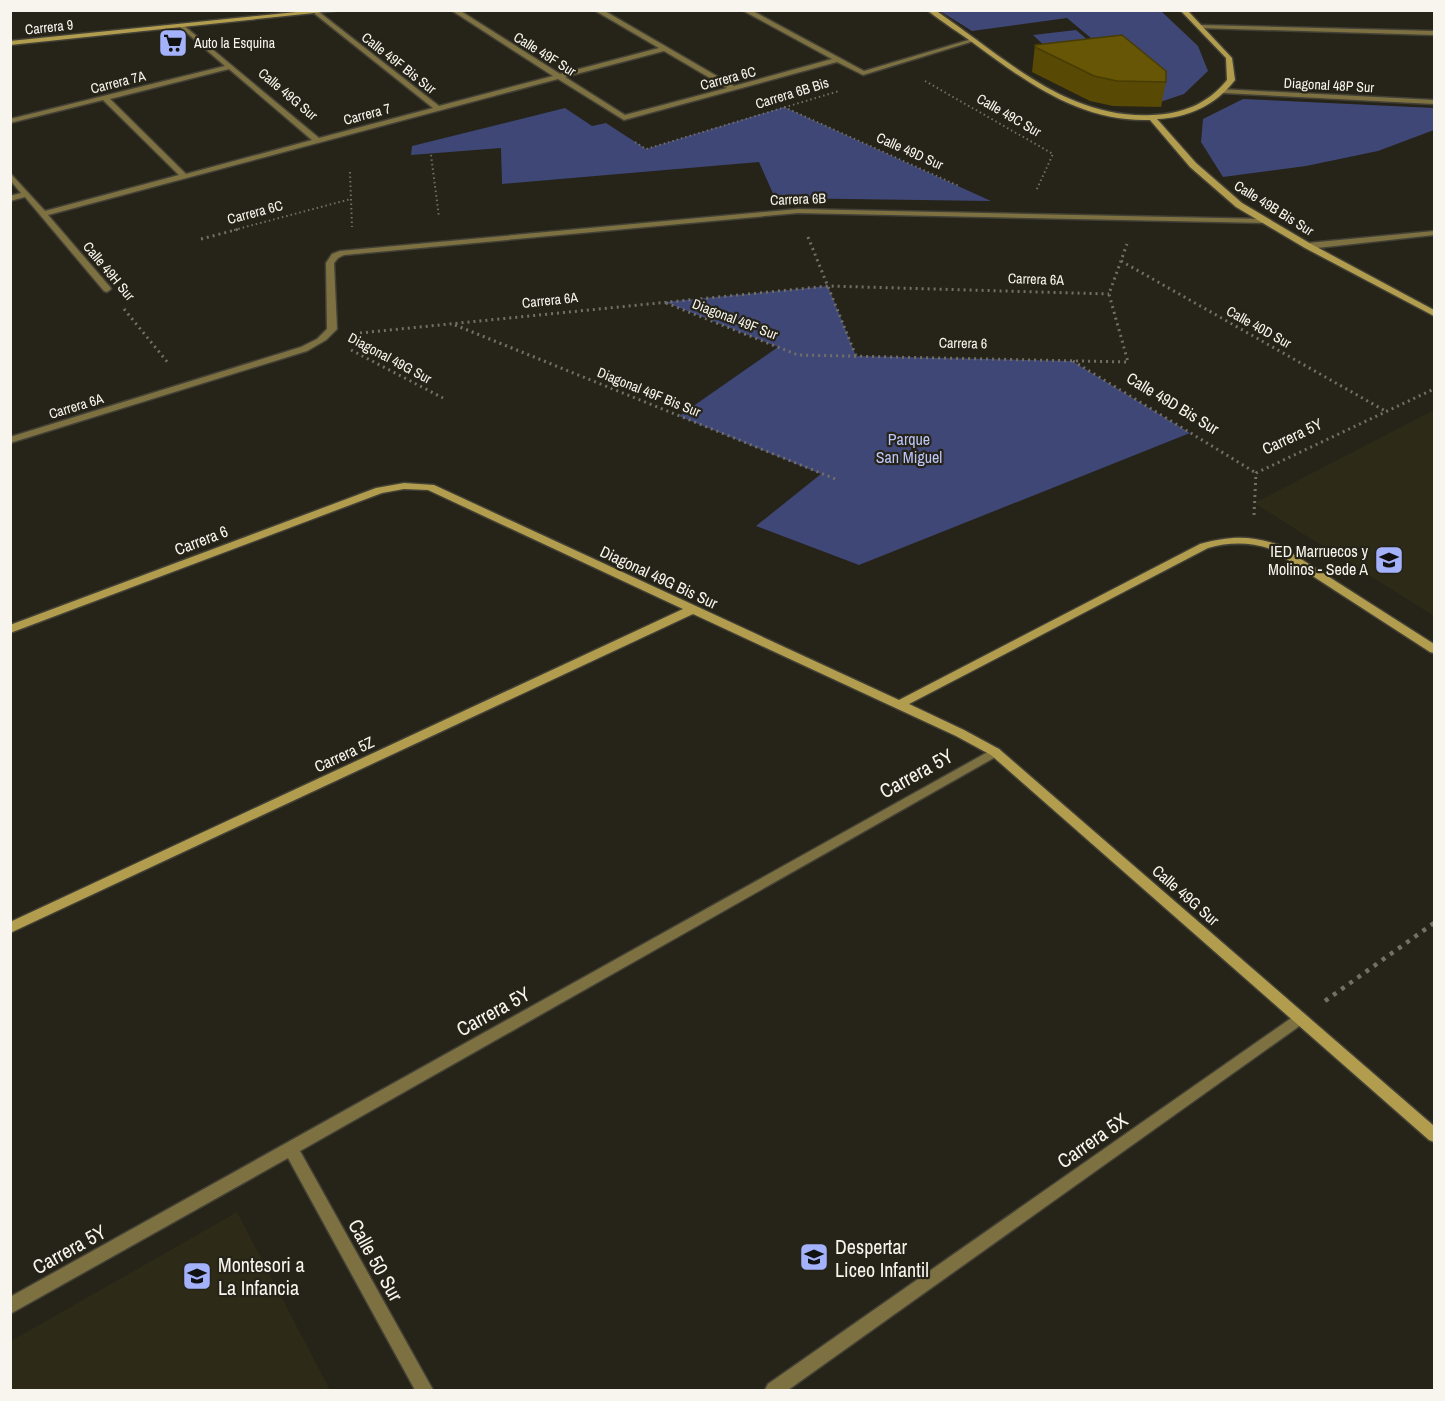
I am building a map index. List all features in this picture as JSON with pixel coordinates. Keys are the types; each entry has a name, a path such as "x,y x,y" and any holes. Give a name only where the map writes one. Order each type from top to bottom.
{"street":[{"name":"Carrera 9","path":"10,43 340,10"},
{"name":"Calle 49F Sur","path":"454,10 624,118"},
{"path":"597,10 734,89"},
{"path":"745,10 864,73 974,40"},
{"path":"930,10 1043,90 1064,101 1090,112 1112,117 1153,119 1198,108 1223,91 1231,80 1229,58 1183,10"},
{"name":"Calle 49F Bis Sur","path":"317,13 438,109"},
{"name":"Calle 49G Sur","path":"182,26 318,141"},
{"path":"1201,27 1434,33"},
{"name":"Carrera 7","path":"43,214 664,49"},
{"name":"Carrera 6C","path":"624,118 837,60"},
{"name":"Carrera 7A","path":"10,121 230,67"},
{"name":"Diagonal 48P Sur","path":"1223,91 1434,102"},
{"path":"105,98 184,176"},
{"name":"Calle 49B Bis Sur","path":"1153,119 1215,186 1239,205 1308,246 1434,313"},
{"name":"Calle 49H Sur","path":"10,175 107,289"},
{"path":"10,199 27,194"},
{"name":"Carrera 6B","path":"327,337 332,329 330,263 335,256 353,252 798,211 1265,221"},
{"path":"1308,246 1434,233"},
{"name":"Carrera 6A","path":"10,440 304,349 327,337"},
{"name":"Diagonal 49G Bis Sur","path":"404,486 430,487 898,705"},
{"name":"Carrera 6","path":"10,629 380,490 404,486"},
{"path":"898,705 1204,546 1225,540 1253,539 1275,547 1434,649"},
{"name":"Carrera 5Z","path":"10,928 691,610"},
{"name":"Calle 49G Sur","path":"898,705 960,733 995,752 1434,1135"},
{"name":"Carrera 5Y","path":"10,1306 995,752"},
{"name":"Carrera 5X","path":"774,1390 1300,1018"},
{"name":"Calle 50 Sur","path":"291,1149 424,1390"}],"path":[{"name":"Calle 49C Sur","path":"894,64 1053,154 1025,216"},
{"name":"Carrera 6B Bis","path":"646,149 847,89 864,73"},
{"name":"Calle 49D Sur","path":"784,107 958,186"},
{"path":"431,155 443,243"},
{"path":"350,172 353,252"},
{"name":"Carrera 6C","path":"201,239 351,199"},
{"path":"798,211 856,356"},
{"path":"1108,294 1136,218"},
{"name":"Calle 40D Sur","path":"1121,261 1387,411"},
{"name":"Carrera 6A","path":"327,337 828,286 1108,294"},
{"name":"Calle 49H Sur","path":"107,289 187,385"},
{"name":"Carrera 6","path":"798,355 1128,362 1108,294"},
{"name":"Diagonal 49F Sur","path":"664,303 798,355"},
{"name":"Diagonal 49F Bis Sur","path":"452,324 838,480"},
{"name":"Diagonal 49G Sur","path":"327,337 443,398"},
{"name":"Calle 49D Bis Sur","path":"1072,361 1256,473"},
{"name":"Carrera 5Y","path":"1253,539 1256,473 1434,389"},
{"path":"1300,1018 1434,923"}],"shaded area":[{"name":"IED Marruecos y Molinos - Sede A","path":"1434,410 1434,616 1254,503"},
{"name":"Montesori a La Infancia","path":"237,1212 330,1390 11,1390 11,1341"}],"green space":[{"path":"940,11 1161,11 1198,46 1208,71 1184,94 1157,103 1160,96 1067,18 972,31"},
{"path":"1076,30 1110,59 1064,64 1033,35"},
{"path":"1243,99 1434,108 1434,130 1378,151 1306,166 1223,177 1201,142 1203,119"},
{"path":"784,107 991,201 775,198 759,162 502,184 501,148 411,155 412,146 565,108 592,126 606,123 646,149"},
{"name":"Parque San Miguel","path":"828,286 856,356 1072,361 1190,433 859,565 756,526 821,474 679,416 778,347 665,302"}],"building":[{"path":"1122,35 1166,71 1166,82 1117,81 1094,76 1035,47 1035,45"}],"place":[{"name":"Auto la Esquina","path":"173,43"},
{"name":"IED Marruecos y Molinos - Sede A","path":"1389,560"},
{"name":"Despertar Liceo Infantil","path":"814,1257"},
{"name":"Montesori a La Infancia","path":"197,1276"}]}
